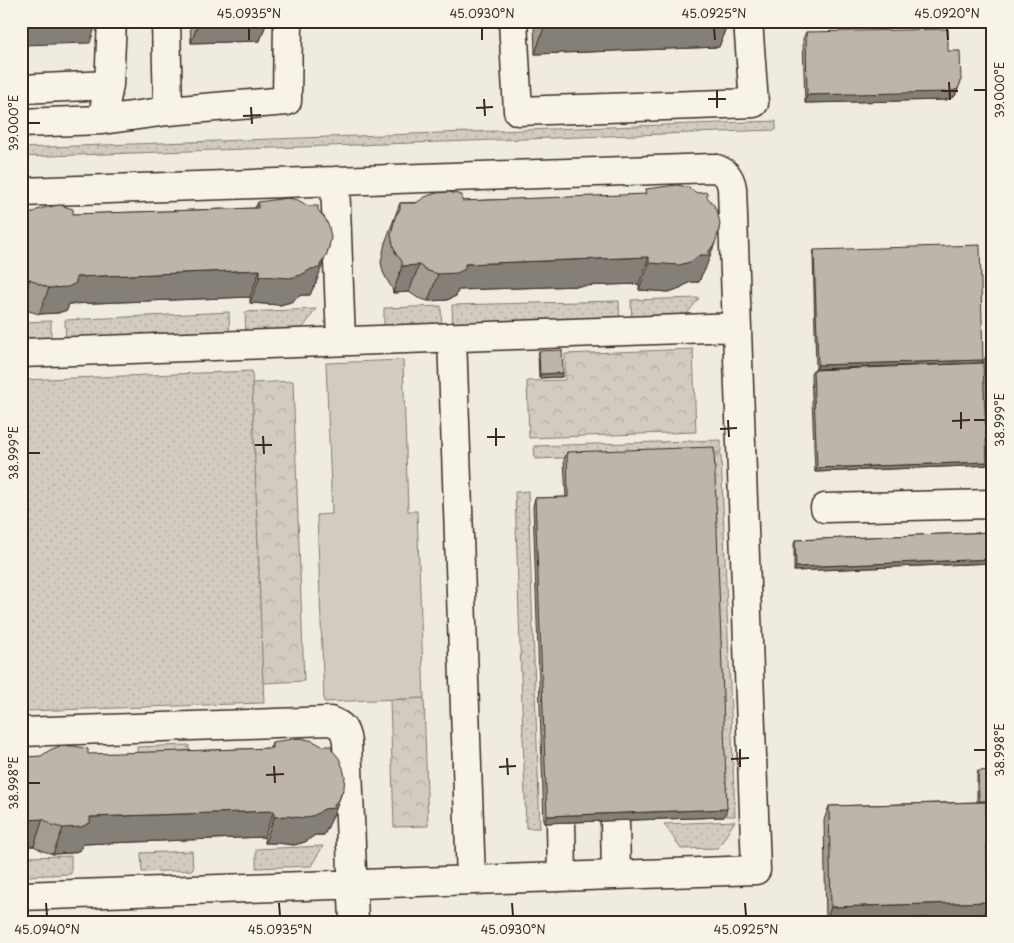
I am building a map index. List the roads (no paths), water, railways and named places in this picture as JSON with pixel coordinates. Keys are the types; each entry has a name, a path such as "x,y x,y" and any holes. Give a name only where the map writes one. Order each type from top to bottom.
{"lane":[{"path":"102,120 109,85 112,21"},
{"path":"166,21 168,111"},
{"path":"21,123 102,120 168,111 287,101 288,21"},
{"path":"513,21 518,111 754,103 748,21"},
{"path":"21,89 109,85"},
{"path":"21,192 713,168 723,170 730,178 732,188 756,870 21,896"},
{"path":"335,181 341,341"},
{"path":"21,353 737,327"},
{"path":"452,337 471,880"},
{"path":"825,508 993,504"},
{"path":"21,732 330,721 339,724 345,731 347,742 354,922"},
{"path":"615,821 616,875"},
{"path":"561,823 562,877"}]}
